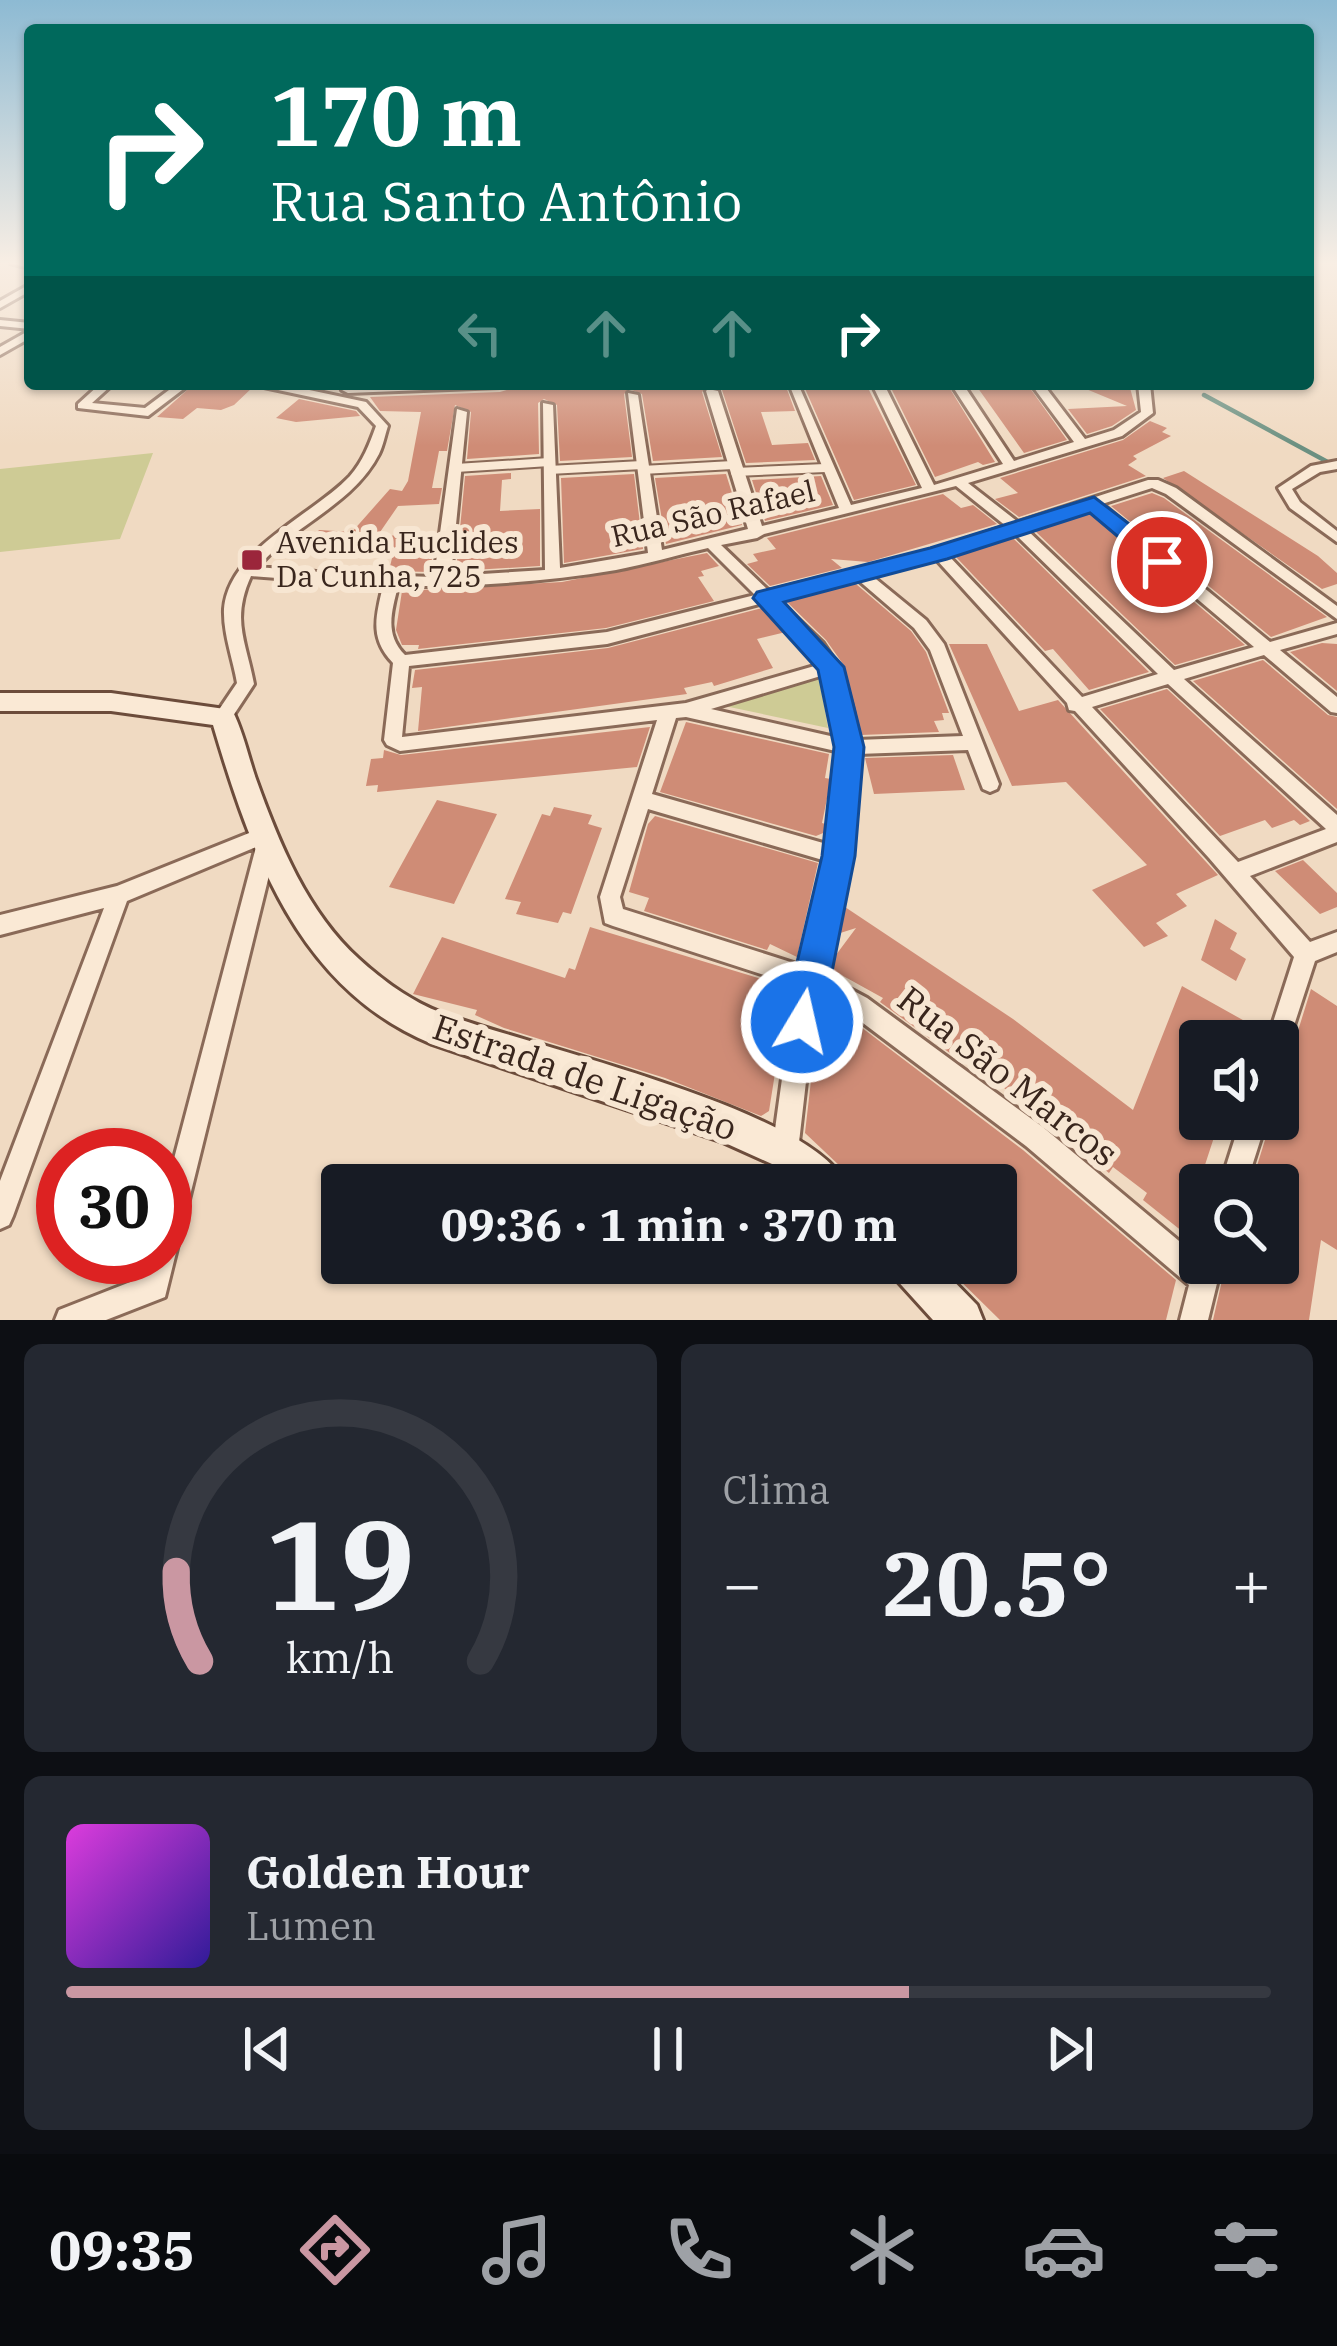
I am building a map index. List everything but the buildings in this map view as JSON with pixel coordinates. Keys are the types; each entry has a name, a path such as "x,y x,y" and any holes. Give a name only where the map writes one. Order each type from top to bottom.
{"main road":[{"path":"0,702 111,702 223,717"},
{"name":"Estrada de Ligação","path":"223,717 265,839 304,914 340,963 391,1004 432,1027 664,1103 785,1151 801,1164"},
{"path":"928,1284 962,1320"}],"street":[{"path":"100,390 82,406 148,412 176,390"},
{"path":"795,390 825,468 848,511"},
{"path":"881,390 930,490"},
{"path":"961,390 1009,463"},
{"path":"1042,390 1082,444"},
{"name":"Rua São Rafael","path":"246,571 391,585 443,583 553,574 712,545 930,490 1118,433 1144,416 1148,408 1145,390"},
{"path":"223,717 246,684 232,616 246,571 330,503 378,445 382,426 377,417 346,391"},
{"path":"712,391 757,534"},
{"path":"632,395 656,556"},
{"path":"548,405 553,574"},
{"path":"443,583 461,412"},
{"path":"1333,465 1285,488 1295,506 1337,538"},
{"path":"957,481 1018,529 1337,830 1236,872"},
{"path":"391,585 381,632 388,649 401,661 608,638 938,554 1151,483 1161,484 1337,614"},
{"path":"1094,504 1337,707"},
{"path":"712,545 831,667 849,747 838,856 808,979 785,1151"},
{"path":"938,554 1236,872 1306,954"},
{"path":"861,574 931,638 990,784"},
{"path":"1075,705 1337,628"},
{"path":"401,661 393,740 398,744 677,710 831,667"},
{"path":"677,710 849,747 975,743"},
{"name":"Rua São Marcos","path":"677,710 610,897 613,916 808,979 859,1006 1179,1250"},
{"path":"644,800 838,856"},
{"path":"0,926 118,895 265,839"},
{"path":"192,1135 265,839"},
{"path":"0,1216 118,895"},
{"path":"1306,954 1337,942"},
{"path":"1285,1020 1306,954"},
{"path":"69,1320 155,1284"},
{"path":"1194,1320 1203,1284"}],"lane":[{"path":"456,468 825,468"}],"shaded area":[{"path":"153,453 120,539 0,552 0,469"},
{"path":"819,676 828,728 720,705"}],"waterway":[{"path":"1204,395 1337,467"}],"place":[{"name":"Avenida Euclides Da Cunha, 725","path":"252,560"}],"route":[{"path":"802,1022 838,856 849,747 831,667 766,598 938,554 1094,504 1162,562"}]}
